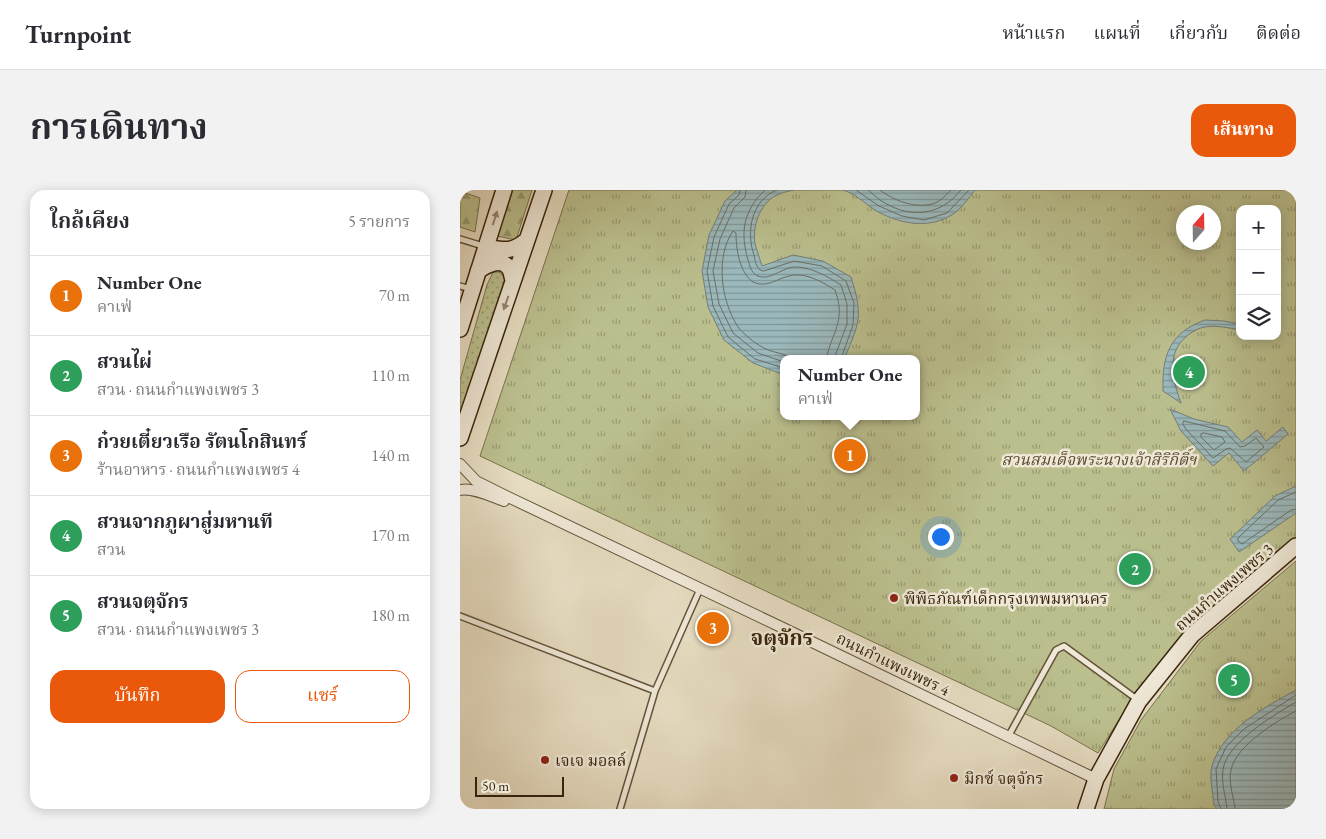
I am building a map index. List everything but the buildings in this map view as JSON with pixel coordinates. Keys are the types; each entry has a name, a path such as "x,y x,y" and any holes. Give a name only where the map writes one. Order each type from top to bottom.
{"main road":[{"path":"460,329 466,288 478,271 504,190"},
{"path":"460,438 544,190"},
{"path":"486,247 511,250 527,240"},
{"path":"478,271 493,263 502,264 509,268 513,280"},
{"name":"ถนนกำแพงเพชร 3","path":"1086,809 1096,779 1139,701 1192,634 1296,546"}],"street":[{"name":"ถนนกำแพงเพชร 4","path":"460,464 476,480 540,513 1096,779"},
{"name":"ถนนกำแพงเพชร 4","path":"460,490 473,491 540,513"}],"lane":[{"path":"460,239 486,247"},
{"path":"620,809 655,691 700,589"},
{"path":"460,616 655,691"},
{"path":"1008,736 1056,650 1064,646 1139,701"}],"green space":[{"path":"512,190 532,190 516,240 497,236"},
{"name":"สวนสมเด็จพระนางเจ้าสิริกิติ์ฯ","path":"569,190 1296,190 1296,538 1190,627 1126,709 1098,753 1051,726 480,456"},
{"path":"460,191 480,198 475,232 460,227"},
{"path":"493,272 499,272 505,277 506,282 460,421 460,380 487,285"},
{"path":"1296,561 1296,809 1104,809 1114,769 1141,720 1201,641"}],"water":[{"path":"737,190 794,190 775,196 765,204 756,223 755,244 762,266 793,255 823,261 851,277 857,301 858,318 857,326 846,355 780,355 779,373 753,363 724,340 708,307 702,271 709,235 725,201"},
{"path":"843,190 975,190 952,215 930,223 911,223 883,215 856,196"},
{"path":"1205,320 1224,321 1236,323 1236,329 1209,326 1192,332 1181,342 1176,350 1173,367 1175,385 1181,403 1163,391 1164,367 1170,347 1183,332"},
{"path":"1170,409 1194,419 1228,427 1242,442 1257,430 1266,441 1283,427 1288,434 1244,471 1229,453 1213,466 1181,431"},
{"path":"1296,486 1296,513 1239,552 1230,539 1275,496"},
{"path":"1296,690 1296,809 1217,809 1214,805 1211,774 1217,753 1225,741 1246,720"}],"place":[{"name":"สวนจากภูผาสู่มหานที","path":"1189,372"},
{"name":"Number One","path":"850,455"},
{"name":"สวนไผ่","path":"1135,569"},
{"name":"พิพิธภัณฑ์เด็กกรุงเทพมหานคร","path":"894,598"},
{"name":"ก๋วยเตี๋ยวเรือ รัตนโกสินทร์","path":"713,628"},
{"name":"สวนจตุจักร","path":"1234,680"},
{"name":"เจเจ มอลล์","path":"545,760"},
{"name":"มิกซ์ จตุจักร","path":"954,778"}],"district":[{"name":"จตุจักร","path":"782,637"}]}
